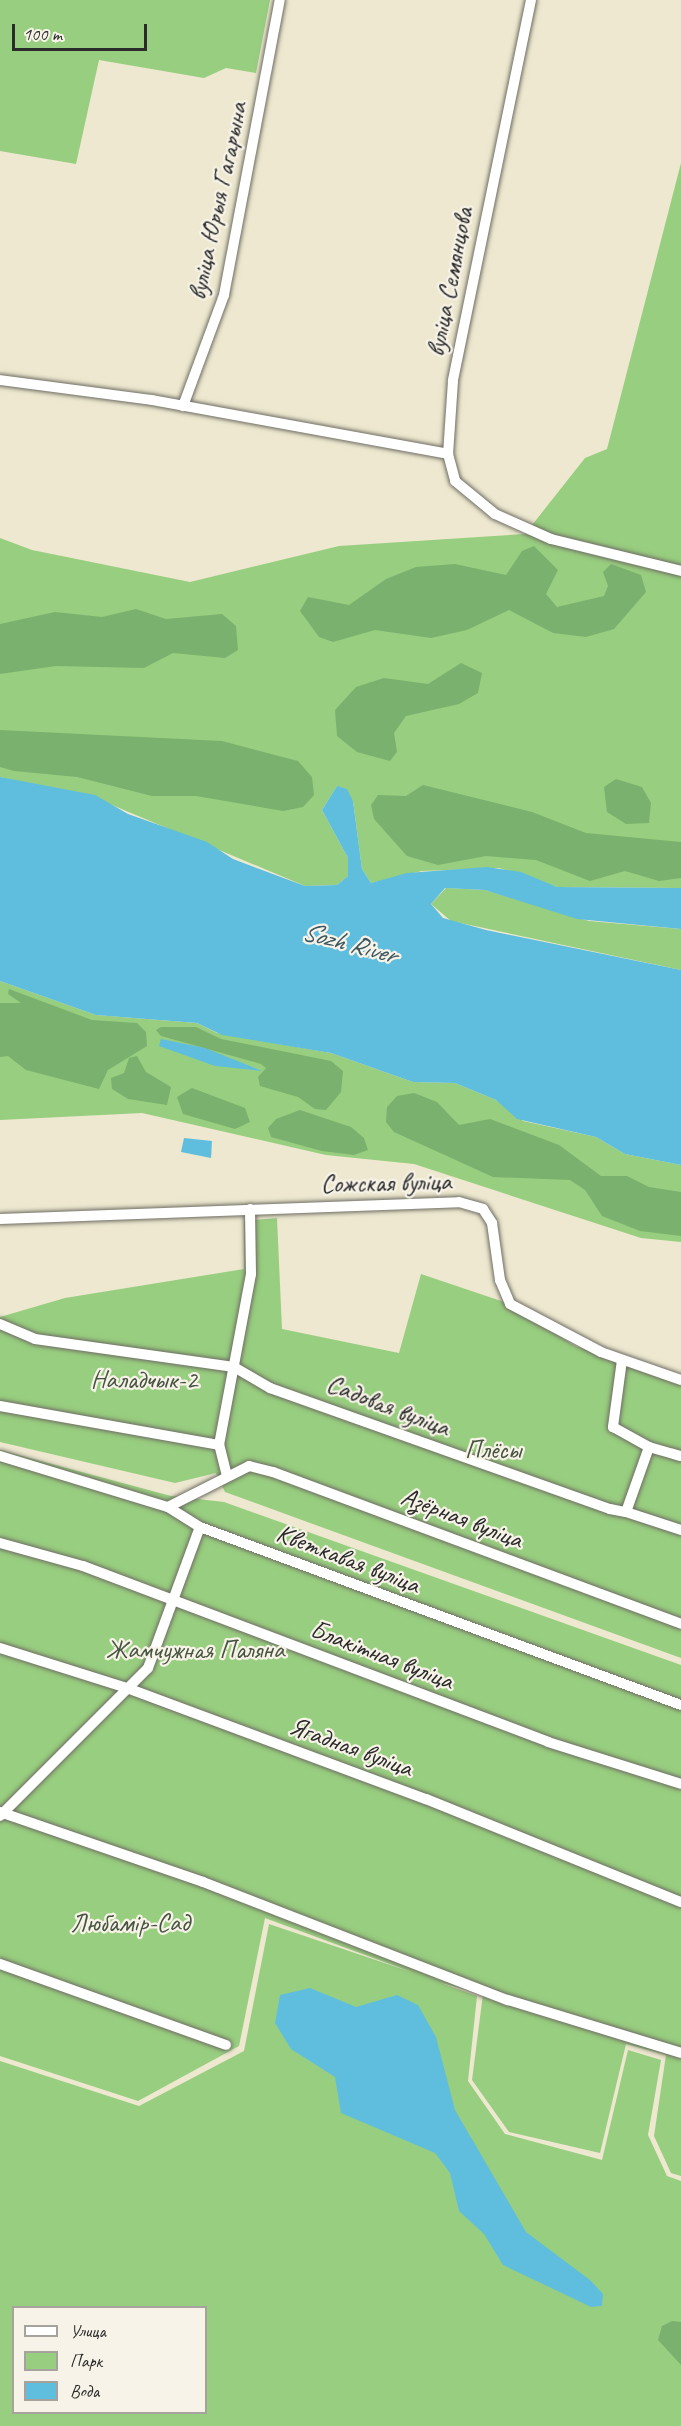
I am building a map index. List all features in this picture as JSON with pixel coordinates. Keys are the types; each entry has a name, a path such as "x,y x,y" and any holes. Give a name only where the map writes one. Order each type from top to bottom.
{"street":[{"name":"вуліца Юрыя Гагарына","path":"183,406 225,295 280,0"},
{"name":"вуліца Семянцова","path":"531,0 453,381 448,454 455,481 480,505 534,532 667,571 681,571"},
{"path":"0,380 183,406 448,454"},
{"name":"Сожская вуліца","path":"0,1219 428,1202 483,1209 492,1223 500,1280 510,1304 621,1360 681,1380"},
{"path":"227,1476 219,1445 251,1274 250,1209"},
{"path":"0,1324 35,1340 234,1367"},
{"path":"621,1360 614,1427 649,1447 681,1456"},
{"name":"Садовая вуліца","path":"234,1367 270,1388 681,1530"},
{"path":"0,1407 219,1445"},
{"path":"626,1512 649,1447"},
{"name":"Кветкавая вуліца","path":"0,1456 168,1507 200,1527 681,1705"},
{"name":"Азёрная вуліца","path":"168,1507 249,1466 273,1472 681,1624"},
{"path":"200,1527 175,1602 148,1668 1,1813 203,1882 508,2000 681,2053"},
{"name":"Блакітная вуліца","path":"0,1543 175,1602 548,1742 681,1784"},
{"name":"Ягадная вуліца","path":"0,1648 127,1688 426,1799 681,1902"},
{"path":"0,1964 226,2045"}],"green space":[{"path":"0,0 270,0 256,73 226,68 204,78 99,60 76,164 0,151"},
{"path":"681,163 681,888 557,887 499,868 422,871 371,883 362,869 353,801 337,786 322,810 348,858 348,876 337,885 305,886 112,805 0,777 0,538 32,550 190,582 339,546 525,534 585,458 607,449"},
{"path":"534,546 558,570 546,594 557,607 604,596 608,586 603,572 611,564 641,575 646,592 614,629 586,637 553,633 509,610 467,630 431,638 375,630 333,642 319,637 300,611 308,597 349,605 386,579 416,567 455,564 506,575 522,551"},
{"path":"136,609 166,619 222,614 236,626 238,650 225,658 173,653 144,668 56,666 0,674 0,624 55,612 102,617"},
{"path":"461,663 482,673 478,693 459,704 406,716 394,733 397,752 390,761 357,752 337,736 335,710 356,687 384,678 428,684"},
{"path":"0,730 222,741 298,761 312,777 314,795 303,807 283,811 196,796 152,796 77,777 14,771 0,767"},
{"path":"616,779 642,787 651,803 649,823 626,824 607,812 604,787"},
{"path":"423,785 532,812 586,833 681,842 681,878 659,881 625,871 590,881 536,860 486,856 438,865 407,856 374,819 371,805 378,795 406,796"},
{"path":"446,888 485,890 589,921 681,929 681,970 451,921 431,904"},
{"path":"0,981 96,1015 197,1023 217,1033 331,1053 413,1082 455,1083 496,1100 523,1121 596,1137 625,1154 681,1165 681,1242 641,1238 414,1164 326,1155 142,1113 0,1120"},
{"path":"9,989 92,1020 137,1023 146,1032 147,1046 108,1070 99,1089 26,1070 8,1056 0,1057 0,1003 21,1003 8,994"},
{"path":"161,1027 196,1027 221,1039 331,1061 343,1071 341,1092 326,1110 315,1109 298,1097 260,1086 258,1077 266,1068 261,1064 161,1036 156,1030"},
{"path":"137,1056 146,1072 171,1087 167,1105 128,1099 112,1089 111,1078 124,1073 129,1058"},
{"path":"192,1088 245,1108 250,1122 235,1129 183,1114 177,1097"},
{"path":"414,1093 437,1102 459,1125 490,1119 559,1145 601,1176 627,1176 649,1187 681,1192 681,1236 640,1231 602,1216 585,1190 570,1180 493,1177 394,1132 386,1122 387,1107 397,1096"},
{"path":"300,1110 351,1127 364,1138 368,1150 354,1155 322,1151 271,1137 268,1128 276,1119"},
{"name":"Плёсы","path":"277,1218 282,1329 399,1353 421,1274 510,1304 575,1346 681,1383 681,1658 225,1492 216,1473 175,1483 0,1442 0,1317 65,1298 244,1269 244,1221"},
{"path":"0,1450 171,1496 224,1502 681,1665 681,2176 671,2173 654,2136 666,2055 626,2044 600,2153 509,2132 472,2080 483,1994 441,1983 477,1996 468,2081 505,2134 602,2160 628,2050 661,2060 648,2135 667,2176 681,2181 681,2426 0,2426 0,2061 139,2106 244,2051 269,1924 414,1973 265,1918 239,2046 138,2101 0,2056"},
{"path":"672,2321 681,2322 681,2365 658,2340 662,2326"}],"water":[{"name":"Sozh River","path":"0,777 95,795 128,814 207,842 233,859 305,886 337,885 348,876 348,858 322,810 337,786 347,789 353,801 362,869 371,883 407,873 487,867 521,872 557,887 681,888 681,929 577,919 485,890 445,888 431,904 443,918 486,930 681,970 681,1165 625,1154 596,1137 517,1119 496,1100 455,1083 413,1082 331,1053 222,1035 197,1023 96,1015 0,981"},
{"path":"161,1039 205,1048 262,1071 215,1066 159,1046"},
{"path":"184,1138 212,1141 211,1158 181,1152"},
{"path":"310,1988 356,2007 397,1995 418,2005 436,2037 455,2110 526,2232 590,2280 603,2294 602,2306 591,2307 503,2265 484,2234 459,2211 450,2173 435,2153 341,2113 335,2077 291,2049 275,2023 280,1995"}],"park label":[{"name":"Наладчык-2","path":"144,1380"},
{"name":"Жамчужная Паляна","path":"195,1650"},
{"name":"Любамір-Сад","path":"130,1923"}]}
